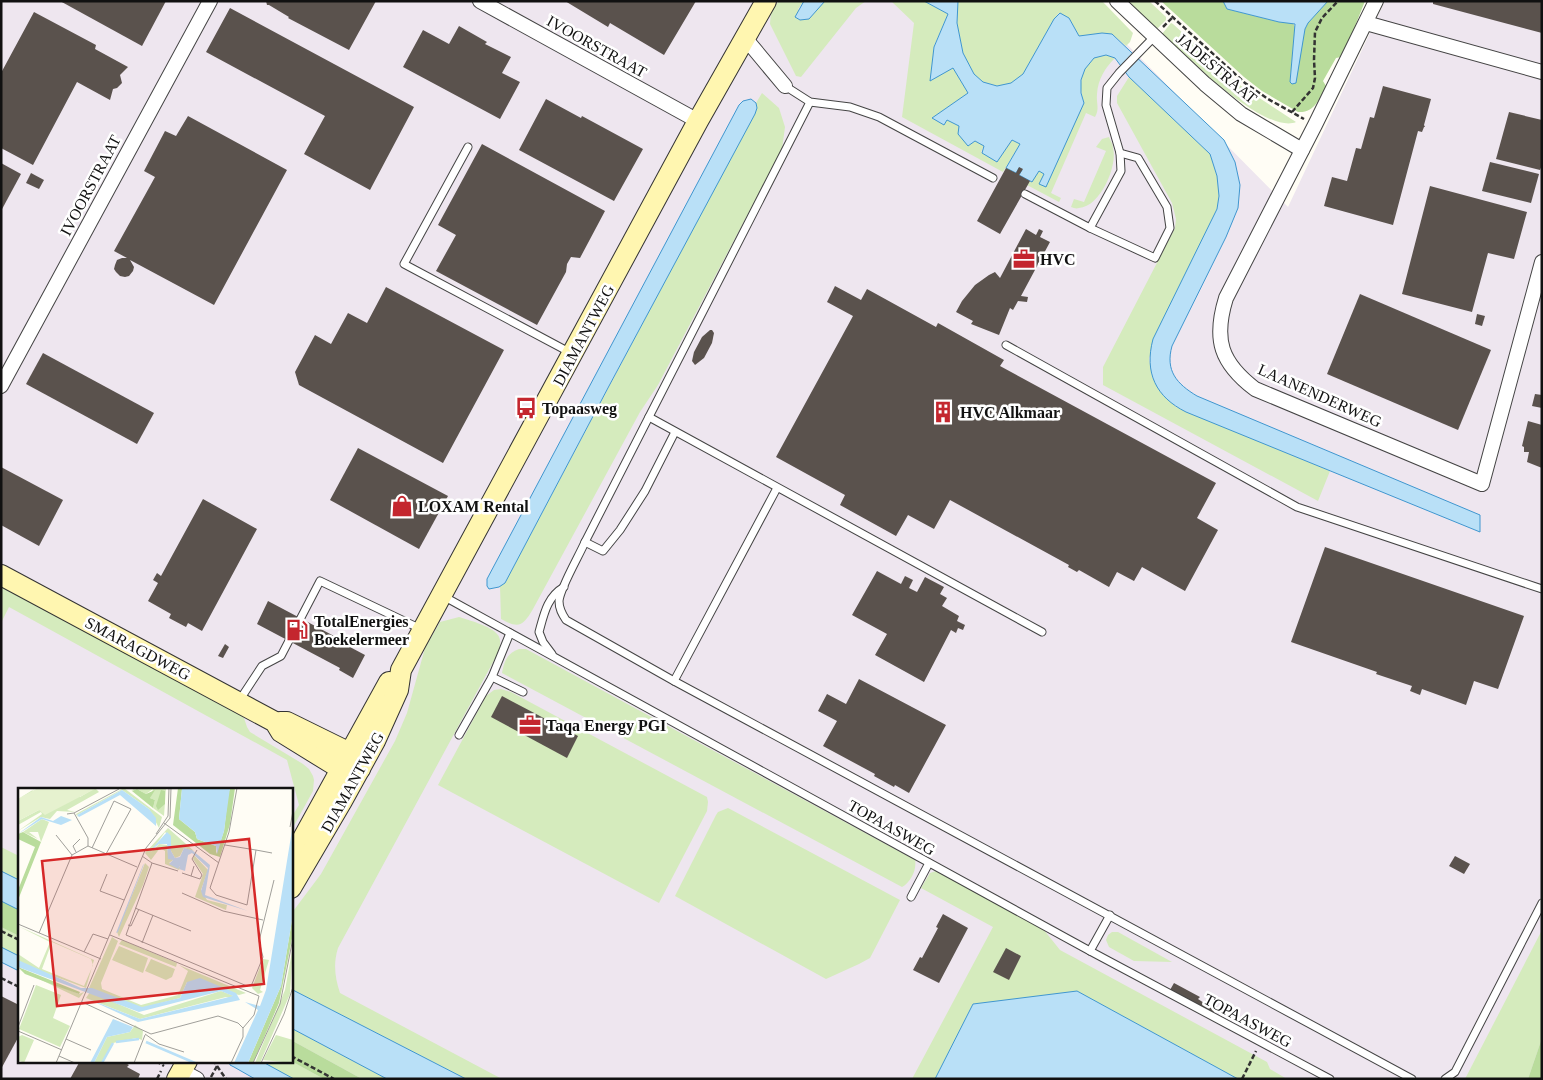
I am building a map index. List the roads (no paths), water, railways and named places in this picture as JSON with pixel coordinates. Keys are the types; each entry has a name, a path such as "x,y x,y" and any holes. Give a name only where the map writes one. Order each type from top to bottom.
{"street":[{"name":"IVOORSTRAAT","path":"1,386 210,1"},
{"name":"IVOORSTRAAT","path":"480,1 698,121"},
{"name":"DIAMANTWEG","path":"292,886 392,677 401,670 442,596 698,121 766,1"},
{"name":"JADESTRAAT","path":"1117,1 1204,84 1241,114 1302,150"},
{"name":"LAANENDERWEG","path":"1376,1 1226,298 1219,329 1226,359 1241,378 1255,389 1482,484 1542,262"},
{"path":"1366,23 1542,72"},
{"path":"744,38 785,86"},
{"name":"SMARAGDWEG","path":"1,575 275,722 286,722 322,738 350,764"},
{"name":"DIAMANTWEG","path":"292,858 350,764"}],"lane":[{"path":"1090,228 1121,171 1120,153 1106,105 1107,88 1154,37"},
{"path":"785,86 810,102 850,107 879,117 993,178"},
{"path":"810,102 560,593 560,612 566,620 674,681 1412,1079"},
{"path":"468,147 404,264 573,354"},
{"path":"1025,194 1090,228 1155,258 1170,228 1167,208 1138,158 1120,153"},
{"path":"1006,345 1297,507 1542,590"},
{"path":"649,417 1042,632"},
{"path":"586,542 603,551 620,530 645,491 675,432"},
{"path":"674,681 777,488"},
{"path":"238,702 262,666 280,656 320,581 423,630"},
{"path":"554,657 543,642 539,632 546,608 555,592 564,587"},
{"name":"TOPAASWEG","path":"442,596 1090,951 1330,1079"},
{"path":"459,735 492,677 510,633"},
{"path":"492,677 523,692"},
{"path":"912,897 929,863"},
{"path":"1445,1079 1454,1075 1542,903"},
{"path":"1090,951 1110,915"}],"water":[{"path":"804,1 825,1 809,19 800,20 795,17"},
{"path":"924,1 958,1 957,23 963,53 974,74 983,82 997,86 1011,83 1023,74 1054,19 1060,13 1069,18 1079,36 1102,33 1112,34 1224,140 1235,162 1240,185 1238,208 1226,237 1172,346 1170,363 1174,376 1184,387 1197,396 1480,515 1480,532 1186,412 1167,399 1155,383 1152,373 1150,363 1153,339 1217,209 1219,196 1217,176 1210,154 1129,77 1115,58 1106,55 1094,58 1085,69 1081,80 1081,93 1084,103 1046,187 1039,184 1044,174 1039,171 1032,182 1019,175 1022,170 1019,168 1016,173 1006,168 1020,144 1012,140 997,162 982,153 984,146 975,141 968,146 958,134 959,126 947,120 944,125 932,118 968,93 953,68 930,81 934,47 948,14"},
{"path":"1223,1 1328,1 1305,29 1296,83 1292,84 1290,82 1295,24 1227,9"},
{"path":"751,99 756,103 755,114 505,583 499,587 489,589 487,579 739,105 743,101"},
{"path":"1,871 18,880 18,910 1,901"},
{"path":"1,947 18,956 18,970 1,962"},
{"path":"292,990 466,1079 387,1079 292,1029"},
{"path":"1077,991 1238,1079 935,1079 973,1004"},
{"path":"229,1062 263,1062 294,1079 255,1079 230,1065"}],"place":[{"name":"HVC","path":"1024,259"},
{"name":"Topaasweg","path":"526,408"},
{"name":"HVC Alkmaar","path":"943,412"},
{"name":"LOXAM Rental","path":"402,506"},
{"name":"TotalEnergies Boekelermeer","path":"297,630"},
{"name":"Taqa Energy PGI","path":"530,725"}]}
